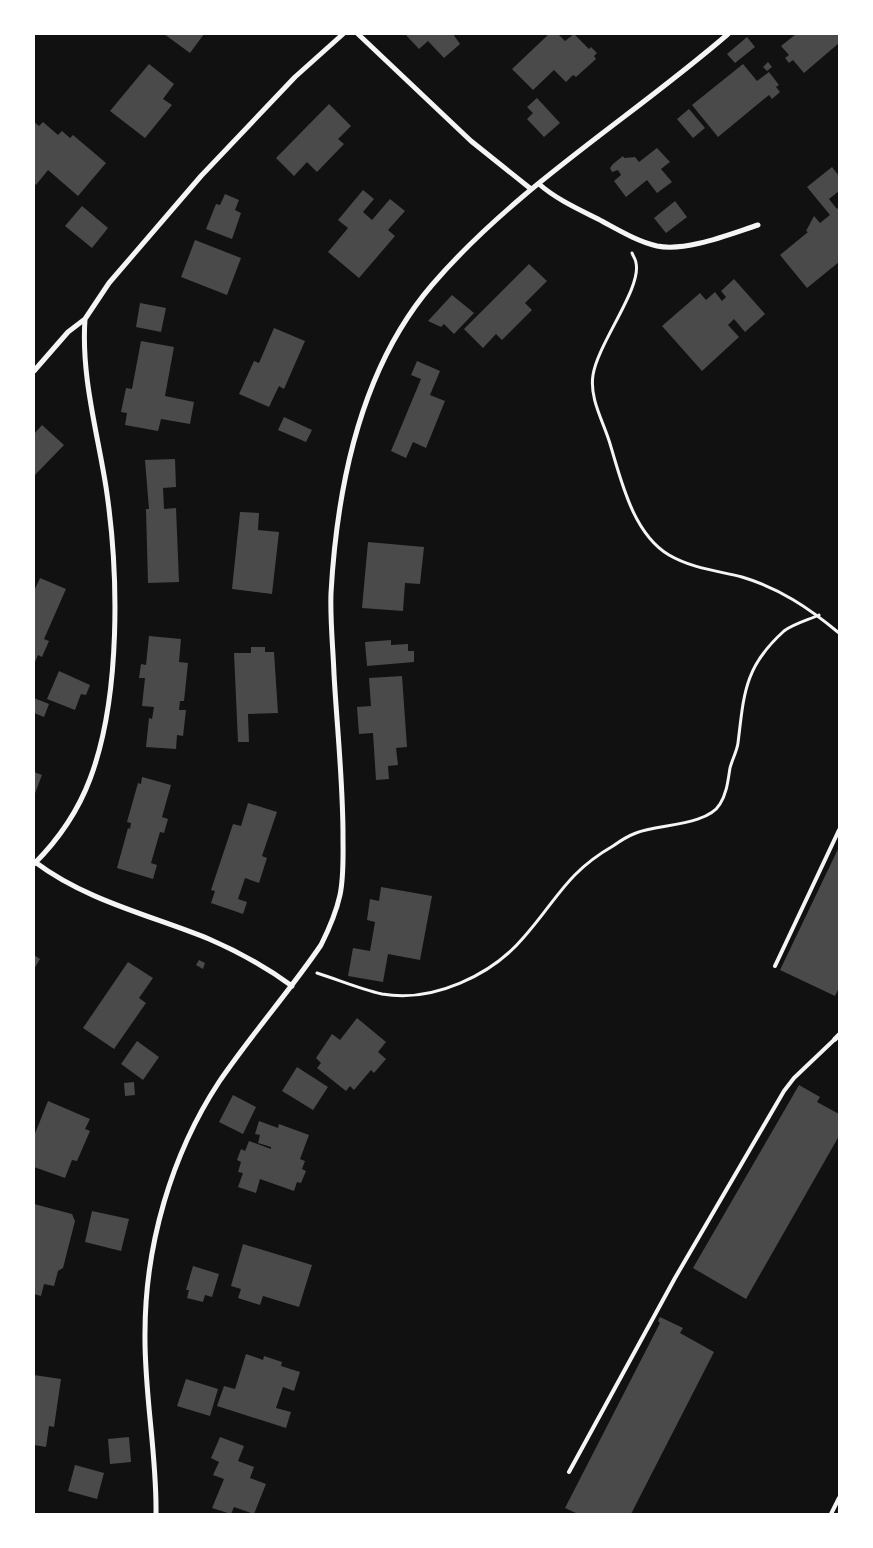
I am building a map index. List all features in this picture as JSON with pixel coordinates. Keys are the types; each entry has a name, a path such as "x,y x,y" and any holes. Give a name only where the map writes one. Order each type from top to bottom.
{"street":[{"path":"34,370 68,332 86,319 109,283 201,176 295,78 343,34"},
{"path":"358,34 471,141 531,189"},
{"path":"156,1514 145,1334 147,1278 158,1227 184,1148 202,1111 220,1082 304,969 332,922 340,894 343,798 331,596 336,533 343,492 349,461 364,406 393,342 432,286 531,189 621,121 728,34"},
{"path":"539,184 549,192 631,236 660,246 709,241 758,225"},
{"path":"86,319 83,346 87,386 106,488 112,550 114,604 112,663 105,720 98,756 90,780 72,817 35,863 56,878 94,896 248,957 292,986"}],"lane":[{"path":"775,966 839,830"},
{"path":"569,1472 675,1278 784,1091 794,1078 837,1037"},
{"path":"831,1514 839,1498"}],"path":[{"path":"631,236 628,243 636,263 636,275 630,292 596,359 592,386 596,406 608,436 621,481 639,522 648,535 669,555 773,589 795,600 819,616 839,633"},
{"path":"304,969 356,987 384,994 400,995 430,992 483,973 524,938 557,892 575,872 595,856 636,833 694,822 719,806 727,789 738,744 742,702 750,675 765,653 786,630 819,616"}],"building":[{"path":"164,34 204,34 190,53"},
{"path":"405,34 453,34 460,44 444,58 428,41 419,49"},
{"path":"549,34 558,34 565,41 574,34 589,49 591,47 597,53 594,56 596,59 576,77 573,75 566,82 554,70 533,90 512,69"},
{"path":"796,34 839,34 839,43 804,73 793,60 789,63 785,58 789,55 781,46"},
{"path":"747,37 755,47 735,63 727,54"},
{"path":"768,62 772,67 767,71 763,67"},
{"path":"149,64 174,84 163,99 172,105 145,138 110,111"},
{"path":"743,64 757,81 769,72 779,85 776,87 780,92 772,99 769,95 718,137 692,105"},
{"path":"537,98 560,123 544,137 527,119 533,113 527,107"},
{"path":"329,104 351,126 338,139 344,144 317,172 307,162 294,176 276,158"},
{"path":"689,109 705,128 693,138 677,119"},
{"path":"34,122 39,126 43,122 58,135 62,131 70,138 73,135 106,163 78,196 48,170 36,185 34,183"},
{"path":"657,148 670,162 661,169 672,182 657,193 647,180 626,197 614,181 621,175 618,170 612,172 610,168 623,156 624,158 635,157 639,162"},
{"path":"832,167 839,176 839,191 829,199 837,209 839,207 839,262 807,288 780,255 808,232 806,231 814,216 820,223 830,215 807,187"},
{"path":"363,190 374,199 363,212 372,220 390,199 405,211 388,230 395,236 359,278 328,252 348,228 338,220"},
{"path":"225,194 239,200 235,210 241,213 232,239 206,229 216,204 220,205"},
{"path":"675,201 687,217 666,233 654,218"},
{"path":"82,206 108,228 92,248 65,226"},
{"path":"195,240 241,258 227,295 181,277"},
{"path":"529,264 547,281 525,303 532,310 502,340 496,334 483,348 464,329"},
{"path":"734,279 765,314 745,332 734,319 728,325 739,337 702,371 662,326 700,293 706,300 715,292 722,301 726,297 721,291"},
{"path":"452,295 474,313 454,334 444,324 441,327 428,321"},
{"path":"140,303 166,308 161,332 136,327"},
{"path":"274,328 305,341 284,389 279,386 269,407 239,394 254,361 259,363"},
{"path":"141,341 174,347 165,396 194,402 190,424 161,419 158,431 125,425 127,413 121,412 126,388 132,389"},
{"path":"417,361 440,371 430,395 445,401 426,448 413,442 406,458 391,451 421,379 411,375"},
{"path":"284,417 312,430 306,442 278,430"},
{"path":"42,425 64,445 34,476 34,434"},
{"path":"175,459 176,487 163,488 164,509 176,508 179,582 148,583 146,509 149,509 145,460"},
{"path":"240,512 259,513 258,530 279,532 272,594 232,589"},
{"path":"368,542 424,547 420,584 405,583 403,611 362,608"},
{"path":"40,578 66,589 44,639 49,641 42,657 38,655 34,664 34,591"},
{"path":"149,636 181,639 179,662 188,663 184,701 180,701 179,710 186,710 183,736 177,735 176,749 146,747 149,718 152,719 154,707 142,706 145,678 139,678 141,664 146,665"},
{"path":"391,640 391,645 408,644 408,651 414,651 414,662 367,666 365,642"},
{"path":"251,647 265,647 265,652 274,652 278,713 248,714 249,742 238,742 234,653 251,653"},
{"path":"59,671 90,685 86,695 81,694 75,710 47,699"},
{"path":"402,676 407,747 396,748 398,765 388,766 389,779 376,780 373,733 359,734 357,707 371,706 369,678"},
{"path":"34,698 49,704 44,717 34,713"},
{"path":"34,772 42,775 34,796"},
{"path":"142,777 171,785 162,817 168,819 164,833 160,832 151,863 157,865 153,879 117,868 128,828 130,829 131,823 127,822 138,783 141,784"},
{"path":"248,803 277,812 262,856 267,858 259,883 245,878 238,899 247,902 243,914 211,903 215,891 211,890 233,824 241,826"},
{"path":"839,847 839,988 835,996 780,970"},
{"path":"381,887 432,896 420,960 388,954 383,982 348,976 353,948 370,951 375,922 367,920 370,899 379,901"},
{"path":"34,955 40,959 34,969"},
{"path":"199,960 205,963 203,969 196,965"},
{"path":"128,962 153,978 139,998 146,1003 114,1049 83,1028"},
{"path":"357,1018 386,1042 378,1052 386,1059 374,1073 371,1070 354,1090 350,1086 346,1091 317,1068 321,1063 316,1058 332,1034 340,1040"},
{"path":"137,1041 159,1057 143,1080 121,1064"},
{"path":"297,1067 328,1087 313,1110 282,1091"},
{"path":"134,1082 135,1095 125,1096 124,1083"},
{"path":"799,1085 820,1097 817,1102 839,1114 839,1136 746,1299 693,1268"},
{"path":"233,1095 256,1107 243,1134 219,1122"},
{"path":"48,1101 90,1119 85,1129 90,1131 77,1161 72,1160 65,1178 34,1167 34,1136"},
{"path":"259,1121 278,1128 279,1124 309,1135 300,1159 305,1161 302,1169 306,1171 301,1183 297,1182 294,1191 260,1179 256,1193 238,1187 243,1173 238,1172 241,1162 237,1160 241,1149 245,1151 249,1141 271,1149 271,1147 258,1143 260,1135 255,1134"},
{"path":"34,1204 72,1214 75,1221 63,1268 58,1271 54,1286 44,1284 41,1296 34,1294"},
{"path":"92,1211 129,1219 121,1251 85,1242"},
{"path":"243,1244 312,1265 299,1307 263,1296 260,1305 238,1298 241,1289 231,1286"},
{"path":"193,1266 219,1274 212,1297 205,1295 203,1302 187,1298 189,1290 186,1290"},
{"path":"660,1317 683,1328 680,1333 714,1352 631,1514 578,1514 565,1508 660,1323 658,1321"},
{"path":"246,1354 263,1360 264,1356 282,1362 281,1366 300,1372 294,1391 283,1387 276,1408 291,1412 286,1428 217,1406 224,1386 235,1389"},
{"path":"34,1375 61,1379 54,1427 49,1426 46,1447 34,1445"},
{"path":"186,1379 218,1389 210,1416 177,1406"},
{"path":"129,1437 131,1462 110,1464 108,1439"},
{"path":"220,1437 244,1446 238,1461 254,1467 250,1478 266,1484 254,1514 234,1507 231,1514 212,1508 224,1479 213,1475 219,1462 211,1458"},
{"path":"75,1465 104,1473 97,1499 68,1491"}]}
